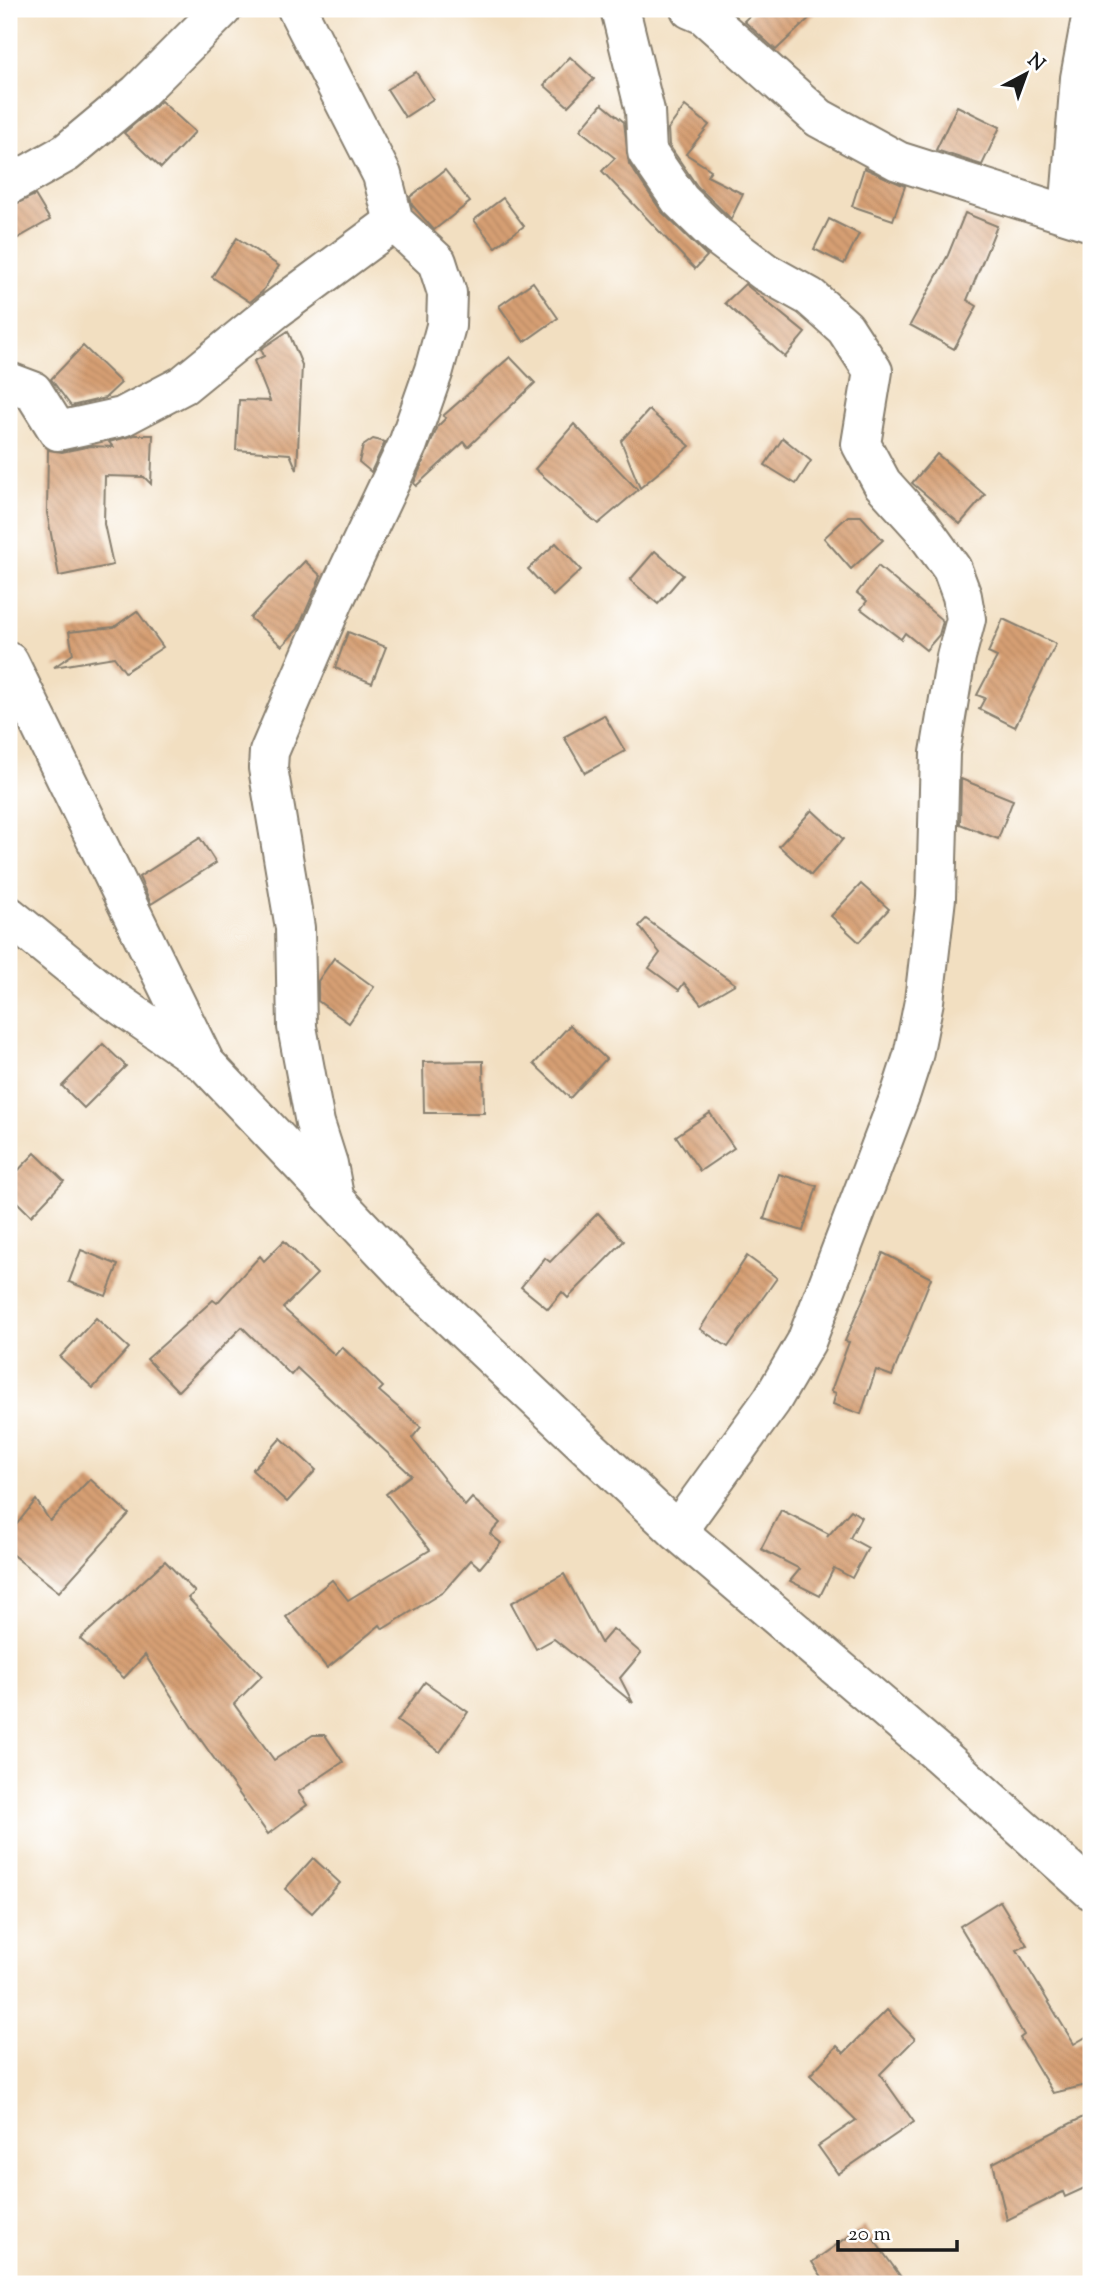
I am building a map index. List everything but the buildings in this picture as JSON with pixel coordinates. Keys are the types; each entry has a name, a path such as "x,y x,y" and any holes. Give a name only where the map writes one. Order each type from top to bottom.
{"street":[{"path":"9,185 66,153 118,110 222,9"},
{"path":"297,9 382,175 394,222 437,262 447,293 446,326 408,444 274,739 268,768 295,928 298,1027 315,1123 328,1164 334,1197"},
{"path":"620,9 645,111 647,152 680,200 717,236 765,272 810,297 845,328 873,371 861,444 882,483 921,526 951,569 962,596 966,619 956,657 940,753 936,898 924,1001 913,1056 856,1218 806,1342 757,1423 677,1531"},
{"path":"690,9 704,15 819,118 864,143 898,161 1080,218 1080,78 1091,18"},
{"path":"9,382 33,391 58,430 122,416 183,385 275,310 394,222"},
{"path":"9,662 205,1063"},
{"path":"9,916 109,998 205,1063 413,1282 677,1531 940,1755 1091,1890"}]}
